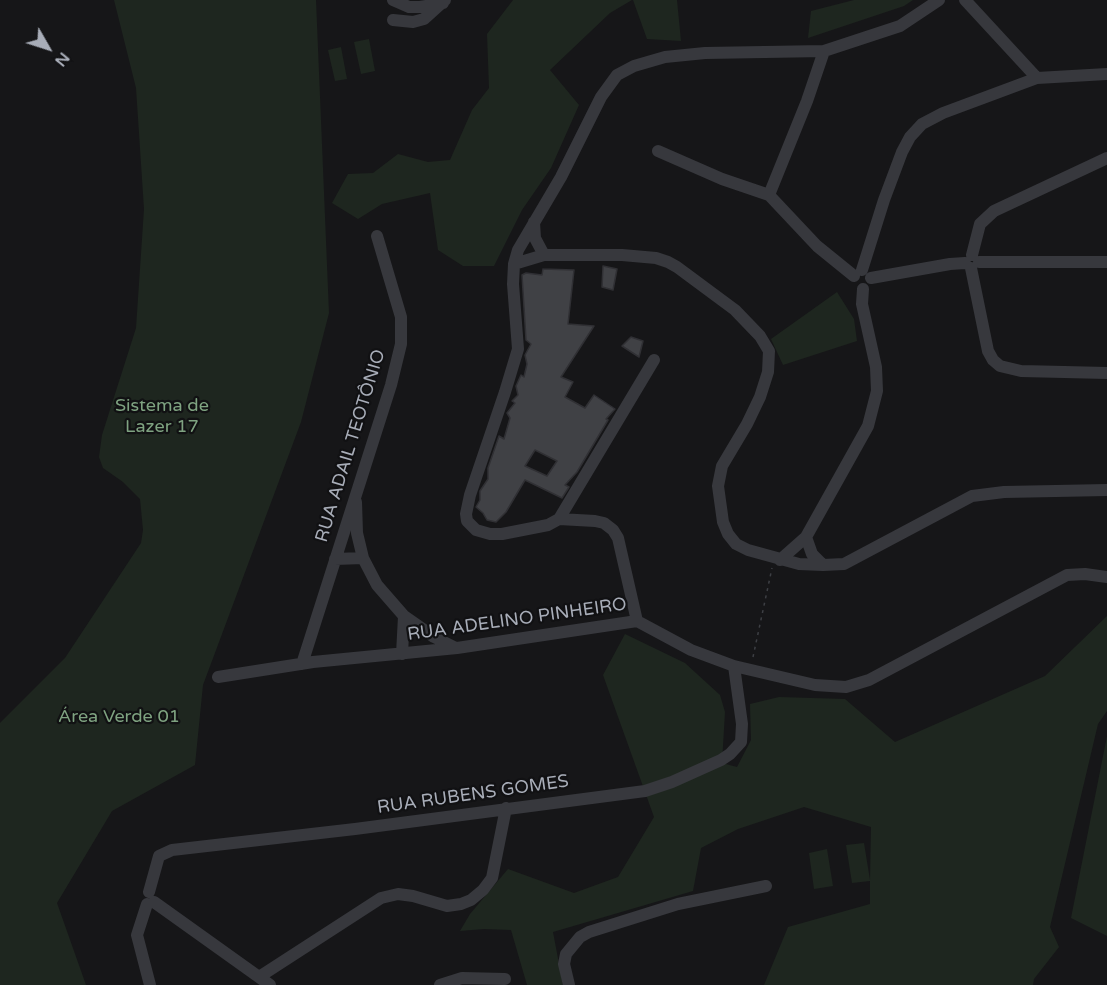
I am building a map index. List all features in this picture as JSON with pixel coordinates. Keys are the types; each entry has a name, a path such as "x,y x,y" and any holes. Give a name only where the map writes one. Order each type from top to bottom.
{"street":[{"path":"393,0 409,7 420,8 444,1"},
{"path":"637,621 621,547 613,530 604,523 560,519 548,525 502,534 490,534 476,530 467,521 466,514 518,350 514,264 518,250 561,177 601,97 617,75 634,66 665,57 705,53 824,51 900,26 939,0"},
{"path":"965,0 1037,78"},
{"path":"393,20 413,22 424,19 444,1"},
{"path":"769,195 807,101 824,51"},
{"path":"777,559 806,537 868,426 877,391 876,367 862,304 862,289 855,285 862,275 884,200 910,136 922,124 943,113 1037,78 1107,74"},
{"path":"658,152 722,179 769,195 816,246 862,275 972,262 1107,262"},
{"path":"1107,159 994,211 980,224 972,262 988,351 1000,366 1022,371 1107,373"},
{"path":"534,222 535,238 544,255"},
{"name":"RUA ADAIL TEOTÔNIO","path":"302,664 402,344 400,317 377,236"},
{"path":"514,264 544,255 638,255 668,262 735,310 760,336 768,351 770,363 768,372 747,424 722,466 718,486 723,522 728,534 736,544 777,559 799,564 823,566 844,564 972,496 1004,492 1107,490"},
{"path":"560,519 654,360"},
{"path":"356,491 357,533 363,558 378,585 404,616 434,637 457,648"},
{"path":"806,537 812,554 823,566"},
{"path":"334,559 363,558"},
{"name":"RUA ADELINO PINHEIRO","path":"218,678 302,664 457,648 637,621 690,650 734,666 815,685 846,687 869,680 1067,575 1085,574 1107,577"},
{"path":"402,654 404,616"},
{"name":"RUA RUBENS GOMES","path":"150,985 137,935 150,900 159,856 172,850 355,829 645,790 672,782 730,754 741,742 743,733 734,666"},
{"path":"259,977 381,898 398,894 447,906 471,900 492,878 506,808"},
{"path":"569,985 564,964 566,954 580,937 589,932 678,904 766,886"},
{"path":"150,900 270,985"},
{"path":"440,985 462,978 505,979"}],"path":[{"path":"750,670 777,559"}],"green space":[{"name":"Área Verde 01","path":"114,0 316,0 329,313 301,422 203,685 195,765 112,811 57,903 86,985 0,985 0,723 65,658 141,543 143,530 140,499 123,482 103,468 99,457 102,435 136,328 144,209 136,88"},
{"path":"513,0 632,0 610,13 550,70 579,105 551,168 522,210 494,266 463,266 438,250 430,193 382,204 358,219 332,203 348,174 373,173 398,154 428,162 450,160 472,110 489,88 487,34"},
{"path":"633,0 677,0 681,41 647,39"},
{"path":"854,0 913,0 904,6 808,38 811,11"},
{"path":"369,39 375,71 361,74 354,42"},
{"path":"341,47 347,79 335,81 328,50"},
{"path":"837,292 854,319 857,341 783,365 771,339"},
{"path":"1107,616 1107,711 1098,724 1050,927 1059,947 1034,979 1033,985 764,985 788,927 870,904 870,881 852,883 846,845 864,843 870,880 871,827 804,807 738,829 701,848 693,891 553,932 563,985 527,985 511,930 460,931 470,914 508,869 574,893 618,877 654,817 603,675 625,634 685,663 720,695 725,712 722,763 737,767 751,740 750,704 779,697 845,699 895,742 1045,676"},
{"path":"1107,736 1107,936 1071,918"},
{"path":"827,849 833,886 814,889 809,853"}],"building":[{"path":"603,266 617,269 613,290 602,287"},
{"path":"543,269 574,270 568,324 594,326 561,377 573,382 565,397 585,408 594,395 615,409 606,419 608,420 577,472 565,485 569,487 562,498 525,480 506,512 496,522 487,520 476,507 480,500 480,491 488,479 488,468 499,436 504,439 510,418 507,413 515,403 512,401 518,395 516,386 521,375 524,377 527,364 525,355 531,344 526,340 522,275 526,273 542,275","holes":["535,450 557,461 547,476 525,466"]},
{"path":"631,337 643,341 639,357 622,346"}],"park label":[{"name":"Sistema de Lazer 17","path":"162,416"}]}
